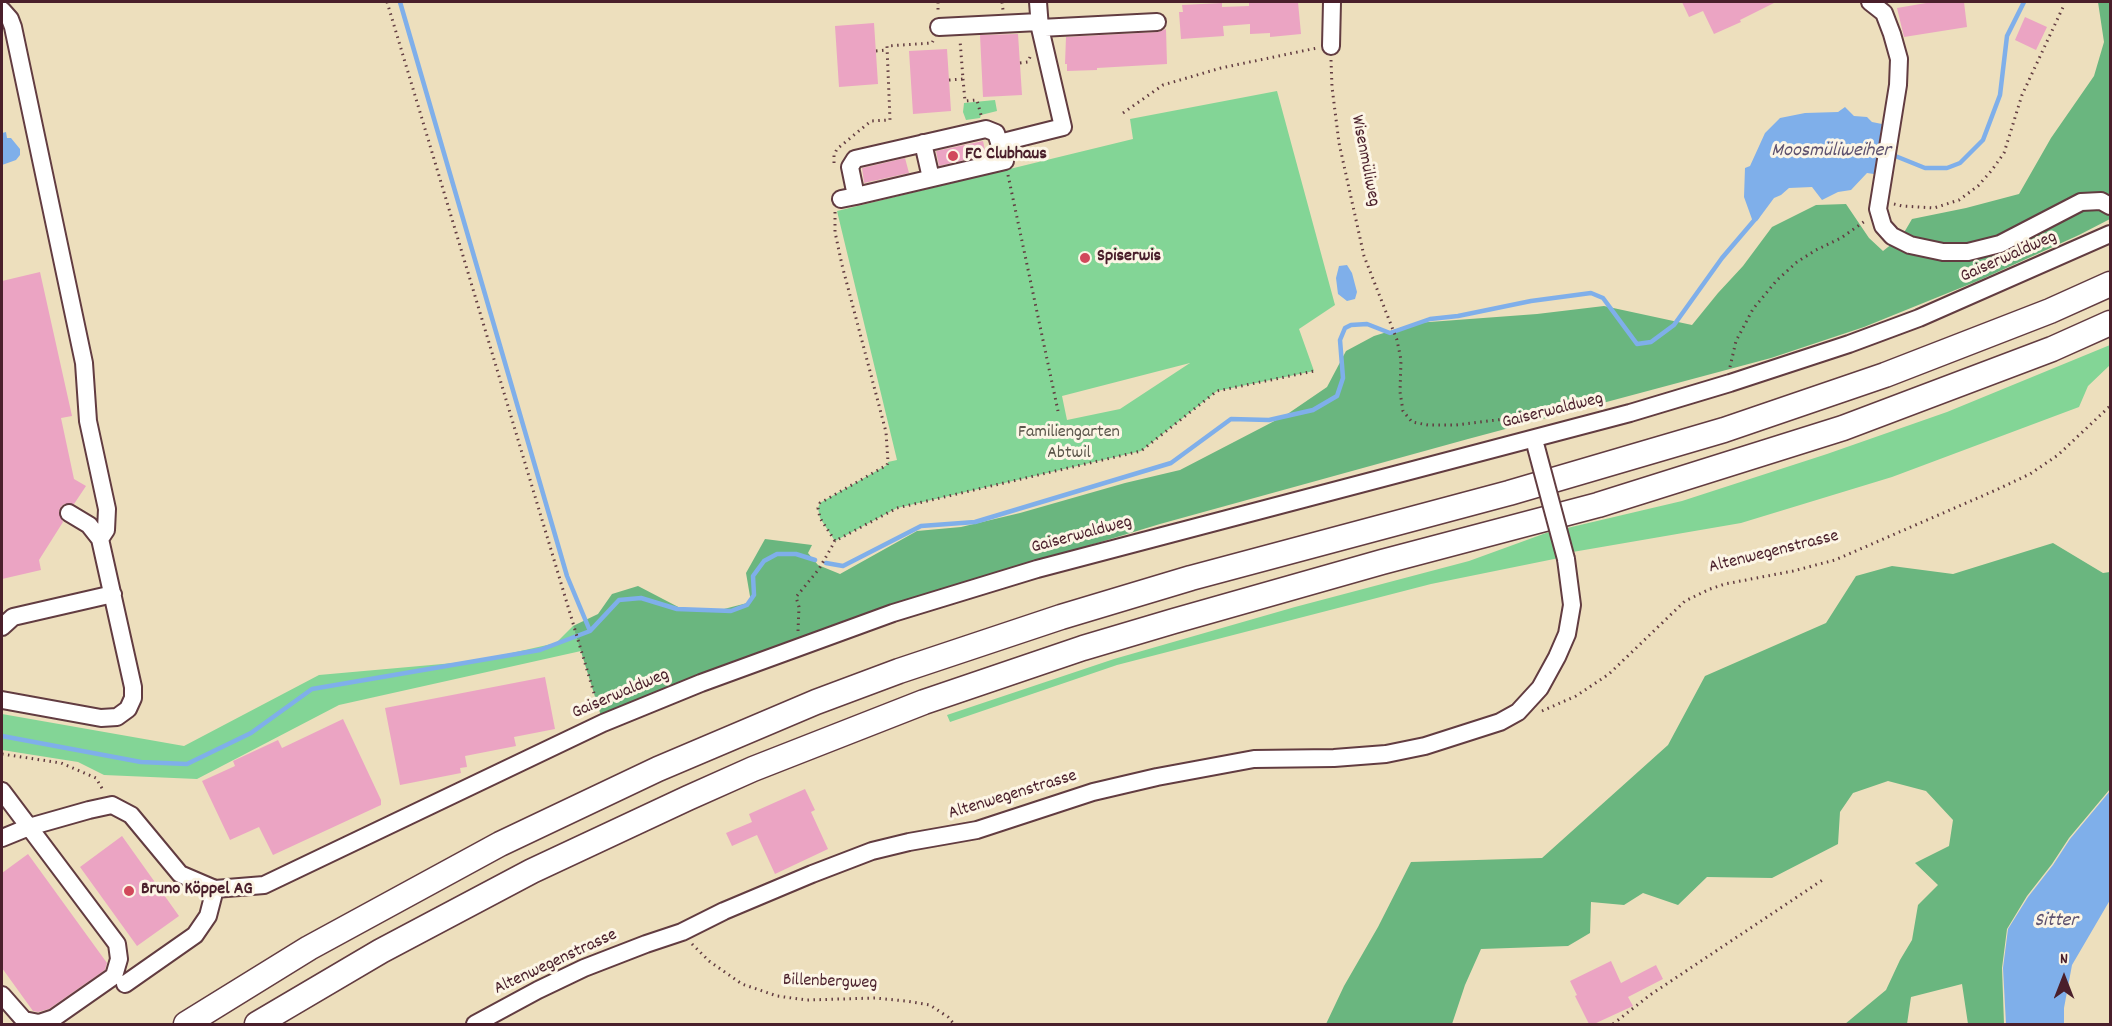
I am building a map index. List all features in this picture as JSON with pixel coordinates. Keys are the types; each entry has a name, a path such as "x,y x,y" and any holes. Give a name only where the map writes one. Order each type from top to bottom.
{"highway":[{"path":"186,1024 309,948 500,844 658,769 816,702 922,663 1061,617 1191,578 1520,490 1724,430 1886,375 2030,319 2110,284"},
{"path":"257,1024 381,951 532,871 742,774 905,709 1083,648 1382,562 1598,505 1843,428 2052,349 2110,323"}],"street":[{"path":"999,142 1063,127 1040,25 1038,2"},
{"path":"1330,46 1332,2"},
{"path":"1870,2 1884,13 1893,34 1899,59 1898,85 1879,198 1882,226 1892,236 1910,245 1943,252 1968,252 2000,244 2081,202 2101,201 2110,206"},
{"path":"2,10 13,27 84,363 88,422 107,509 106,530 100,539"},
{"path":"939,27 1157,22"},
{"path":"986,129 996,133 999,142 1005,161 849,197 850,167 855,159 986,129"},
{"path":"923,143 931,178"},
{"name":"Gaiserwaldweg","path":"112,805 131,815 180,873 215,889 264,885 603,723 701,682 893,613 1036,568 1536,440 1731,383 1849,345 1919,318 2110,234"},
{"name":"Altenwegenstrasse","path":"475,1024 568,975 682,932 742,903 872,851 977,830 1093,792 1178,772 1254,759 1334,758 1403,751 1500,722 1518,712 1540,688 1567,634 1572,605 1566,559 1536,440"},
{"path":"2,700 101,718 117,717 128,709 133,699 133,687 100,539 89,525 69,513"},
{"path":"2,627 13,617 113,594"},
{"path":"2,791 117,944 119,959 114,976 54,1018 39,1023 24,1020 2,995"},
{"path":"2,838 29,827 112,805"},
{"path":"125,984 195,935 208,916 215,889"}],"path":[{"path":"387,2 603,723"},
{"path":"1731,383 1728,376 1736,341 1753,309 1771,287 1797,262 1853,230 1879,198 1902,206 1934,208 1959,200 1978,186 2004,153 2022,95 2064,5"},
{"path":"959,26 965,101 977,100 981,115"},
{"path":"837,149 871,121 891,120 887,46 932,43 939,27"},
{"path":"1123,113 1163,85 1221,68 1330,46"},
{"name":"Wisenmüliweg","path":"1330,46 1332,87 1339,142 1364,256 1397,340 1401,360 1402,411 1412,422 1437,425 1513,418 1527,419 1533,424 1536,440"},
{"path":"876,51 887,50"},
{"path":"949,80 963,79"},
{"path":"1005,161 1058,411"},
{"path":"835,541 820,518 818,508 820,503 887,465 888,462 886,432 835,232 835,210 849,197"},
{"path":"799,648 797,642 799,607 796,597 819,569 835,541 897,507 1141,451 1217,391 1314,371"},
{"name":"Altenwegenstrasse","path":"1518,712 1538,712 1556,706 1584,691 1624,661 1673,610 1697,594 1725,584 1835,560 1947,513 2030,474 2058,455 2110,406"},
{"path":"2,754 61,763 96,778 112,805"},
{"path":"1613,1024 1650,995 1824,879"},
{"name":"Billenbergweg","path":"682,932 701,953 725,973 742,984 777,996 807,999 906,1000 930,1005 954,1024"}],"green space":[{"path":"2098,2 2110,2 2110,219 2079,235 1980,280 1864,327 1771,358 1160,524 909,600 700,674 601,716 573,626 598,614 612,594 638,586 686,611 724,609 751,602 746,573 765,539 812,545 808,553 818,565 840,574 917,531 961,527 1180,470 1286,415 1327,387 1346,351 1374,336 1416,323 1537,314 1604,306 1692,325 1743,266 1772,227 1816,205 1846,204 1869,238 1883,251 1902,236 1912,219 2019,194 2051,138 2094,76 2104,42"},
{"name":"Spiserwis","path":"1277,91 1335,305 1299,329 1314,371 1217,391 1141,451 897,508 835,541 820,518 818,508 820,503 887,465 888,462 897,460 837,211 1133,139 1130,119","holes":["1190,363 1120,409 1067,420 1062,396"]},
{"path":"995,100 997,111 981,115 980,118 966,120 963,112 964,103"},
{"path":"2110,345 2110,365 2088,386 2079,407 1892,477 1741,523 1561,554 1559,558 1431,584 1117,665 950,722 947,715 1114,659 1295,607 1469,561 1546,533 1682,501 1947,412"},
{"path":"2053,543 2103,573 2110,572 2110,789 2069,838 2027,896 2007,929 2002,968 2004,1024 1968,1024 1962,984 1911,997 1907,1024 1845,1024 1886,990 1912,940 1918,905 1938,885 1915,863 1949,846 1953,820 1926,791 1888,781 1853,793 1840,812 1838,844 1772,878 1707,877 1678,905 1643,893 1624,905 1591,902 1590,933 1568,946 1481,949 1465,985 1452,1024 1326,1024 1411,862 1542,858 1668,745 1705,676 1826,623 1856,576 1892,566 1953,574"},
{"path":"573,626 581,651 339,705 197,779 104,775 78,762 2,750 2,714 184,746 319,675 476,661 556,643"}],"water":[{"name":"Moosmüliweiher","path":"1845,107 1854,116 1867,117 1872,122 1882,124 1874,174 1867,173 1851,190 1838,192 1822,200 1812,187 1789,188 1774,198 1757,221 1753,222 1744,197 1745,168 1750,166 1765,133 1780,118 1805,113 1838,112"},
{"path":"6,132 7,138 11,138 20,149 20,155 16,160 2,165 2,133"},
{"path":"1347,265 1352,273 1357,292 1355,299 1347,301 1338,294 1336,278 1339,266"},
{"name":"Sitter","path":"2110,791 2110,900 2072,965 2064,1008 2064,1024 2006,1024 2003,968 2008,929 2070,839"}],"building":[{"path":"1249,2 1298,2 1301,34 1270,37 1270,33 1250,34 1250,24 1223,26 1224,36 1181,39 1179,12 1183,12 1182,5 1222,3 1222,7 1249,6"},
{"path":"1682,2 1776,2 1714,34 1703,11 1689,17"},
{"path":"1932,2 1964,2 1967,27 1904,37 1897,8"},
{"path":"2025,17 2047,27 2036,50 2015,40"},
{"path":"874,23 878,84 839,87 835,26"},
{"path":"1166,29 1167,64 1067,71 1066,37 1158,32"},
{"path":"1018,34 1022,95 983,97 980,35"},
{"path":"947,49 951,111 913,114 909,51"},
{"path":"983,141 986,155 939,166 936,151"},
{"path":"905,158 909,173 864,183 862,168"},
{"path":"40,272 72,416 61,418 74,479 86,486 74,504 64,504 60,508 59,513 63,522 39,560 41,570 2,579 2,281"},
{"path":"545,677 555,729 514,737 516,746 465,756 467,767 460,768 461,773 400,785 385,708"},
{"path":"343,719 381,800 381,805 273,855 259,827 230,840 202,781 235,766 233,761 278,740 282,748"},
{"path":"805,789 815,810 811,812 828,849 775,874 757,835 732,846 726,833 752,822 749,814"},
{"name":"Bruno Köppel AG","path":"122,836 179,916 137,946 80,867"},
{"path":"28,854 107,963 105,970 49,1009 38,1012 33,1011 2,968 2,873"},
{"path":"1611,961 1621,983 1656,965 1663,979 1628,997 1633,1006 1594,1024 1589,1024 1570,981"}],"waterway":[{"path":"400,2 567,576 590,631"},
{"path":"1872,149 1878,149 1925,168 1947,168 1960,163 1983,140 2000,95 2007,36 2024,2"},
{"path":"826,563 843,566 921,526 975,522 1171,463 1231,419 1269,420 1313,410 1337,396 1343,378 1340,340 1345,328 1351,325 1367,324 1390,333 1430,319 1591,293 1603,298 1637,344 1651,342 1674,325 1722,258 1757,217"},
{"path":"2,736 141,762 187,764 251,733 312,689 540,650 590,631 619,600 641,598 677,609 731,611 747,605 754,595 753,576 764,561 777,554 796,554 815,560"}],"place":[{"name":"FC Clubhaus","path":"953,156"},
{"name":"Spiserwis","path":"1085,258"},
{"name":"Bruno Köppel AG","path":"129,891"}],"park label":[{"name":"Familiengarten Abtwil","path":"1069,444"}]}
